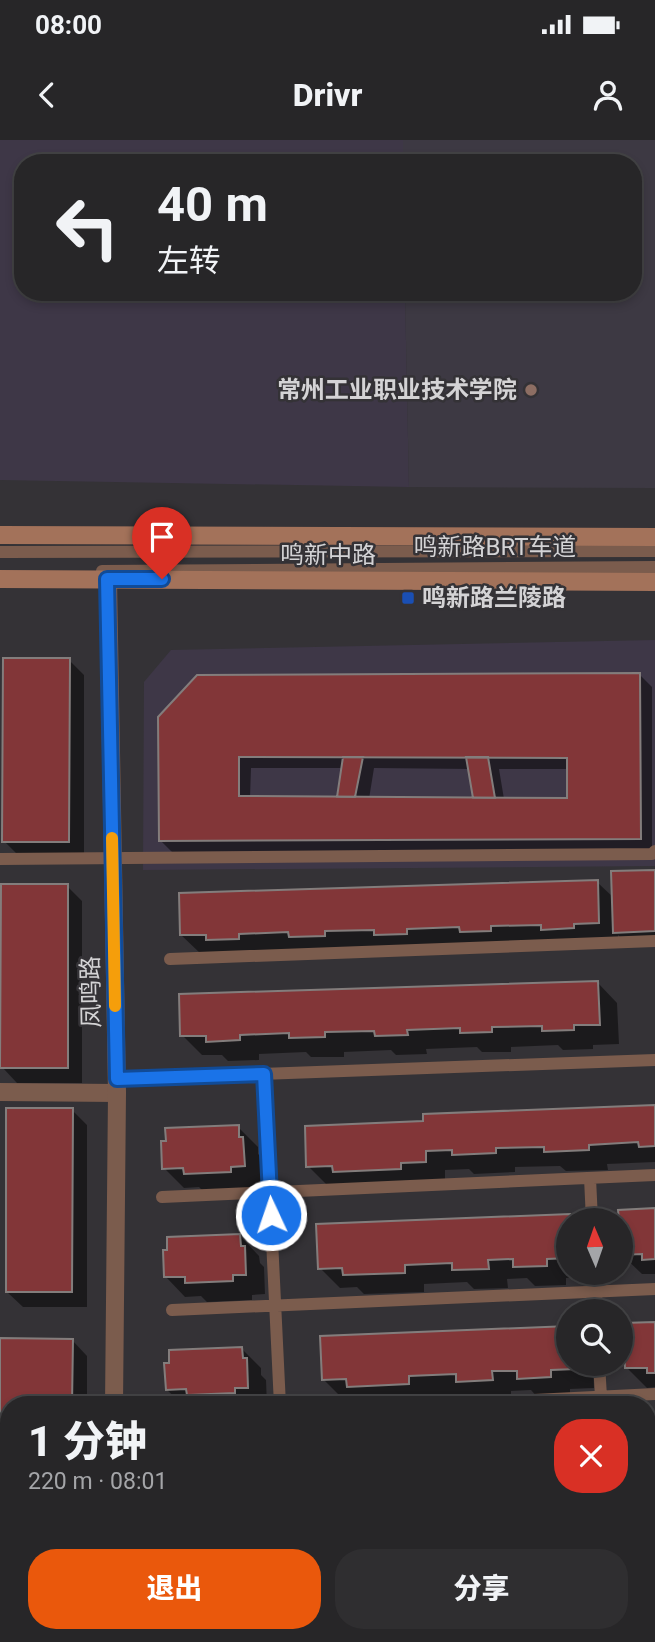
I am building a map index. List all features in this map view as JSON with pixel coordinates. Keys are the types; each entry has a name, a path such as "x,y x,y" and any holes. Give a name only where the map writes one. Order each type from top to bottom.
{"main road":[{"name":"鸣新中路","path":"0,535 655,537"},
{"name":"鸣新中路","path":"0,579 655,582"}],"street":[{"name":"凤鸣路","path":"107,579 117,1086 114,1396"},
{"path":"0,1092 117,1086"}],"lane":[{"name":"鸣新路BRT车道","path":"0,552 655,551"},
{"name":"鸣新路BRT车道","path":"0,571 655,567"},
{"path":"0,859 652,854 655,851"},
{"path":"170,959 655,941"},
{"path":"117,1086 264,1074 655,1060"},
{"path":"264,1074 280,1396"},
{"path":"162,1197 655,1175"},
{"path":"590,1178 591,1208"},
{"path":"596,1285 596,1299"},
{"path":"172,1310 655,1289"},
{"path":"600,1376 601,1396"},
{"path":"619,1396 655,1394"}],"shaded area":[{"path":"0,140 403,140 403,154 14,154 14,301 405,301 409,487 0,480"},
{"name":"常州工业职业技术学院","path":"403,140 655,140 655,488 409,487 405,301 642,301 642,154 403,154"},
{"path":"655,640 655,866 143,870 144,682 171,650"}],"building":[{"path":"3,658 70,658 69,842 2,842"},
{"path":"640,673 641,839 159,841 158,717 197,675","holes":["239,757 567,758 567,798 239,796"]},
{"path":"343,757 363,757 355,797 337,797"},
{"path":"466,757 488,757 495,798 473,798"},
{"path":"655,870 655,931 613,933 611,871"},
{"path":"598,880 599,923 574,924 574,928 541,930 541,925 491,926 491,931 460,932 459,927 407,929 407,934 374,935 374,930 325,931 325,936 289,937 288,932 239,934 239,939 206,940 206,935 180,935 179,893"},
{"path":"1,884 68,884 68,1068 0,1068"},
{"path":"598,981 600,1025 574,1025 574,1030 542,1031 542,1026 492,1027 492,1032 460,1033 460,1028 407,1030 408,1035 375,1036 374,1031 325,1032 325,1037 289,1038 289,1033 240,1035 240,1040 206,1042 206,1036 180,1036 179,994"},
{"path":"655,1105 655,1146 639,1147 638,1142 589,1145 589,1150 544,1152 544,1147 496,1148 496,1153 452,1155 452,1150 426,1151 426,1162 401,1163 401,1169 333,1172 332,1166 306,1167 305,1126 423,1121 423,1114"},
{"path":"6,1108 73,1108 72,1292 6,1292"},
{"path":"239,1125 239,1137 243,1137 245,1166 231,1167 231,1172 184,1174 183,1168 162,1169 161,1141 166,1141 165,1128"},
{"path":"655,1208 655,1259 642,1260 642,1254 634,1254 634,1209"},
{"path":"556,1215 556,1259 547,1259 547,1266 513,1267 513,1259 488,1260 489,1269 452,1270 452,1263 405,1265 405,1273 343,1275 342,1268 318,1269 316,1224"},
{"path":"240,1234 241,1246 245,1246 246,1275 233,1275 233,1281 185,1283 185,1277 164,1277 163,1250 167,1250 167,1237"},
{"path":"655,1322 655,1373 647,1373 647,1368 633,1368 633,1323"},
{"path":"556,1327 556,1370 551,1370 551,1377 517,1379 517,1371 492,1371 493,1380 456,1382 456,1374 409,1376 409,1384 347,1387 346,1379 322,1380 320,1336"},
{"path":"0,1338 73,1339 72,1396 0,1396"},
{"path":"242,1347 243,1358 247,1358 248,1388 235,1388 235,1393 187,1395 186,1389 166,1390 164,1363 169,1363 169,1350"}],"slow traffic":[{"path":"112,838 115,1006"}],"place":[{"name":"常州工业职业技术学院","path":"531,390"},
{"name":"鸣新路兰陵路","path":"408,598"}],"route":[{"path":"162,579 107,579 117,1079 264,1074 271,1215"}]}
